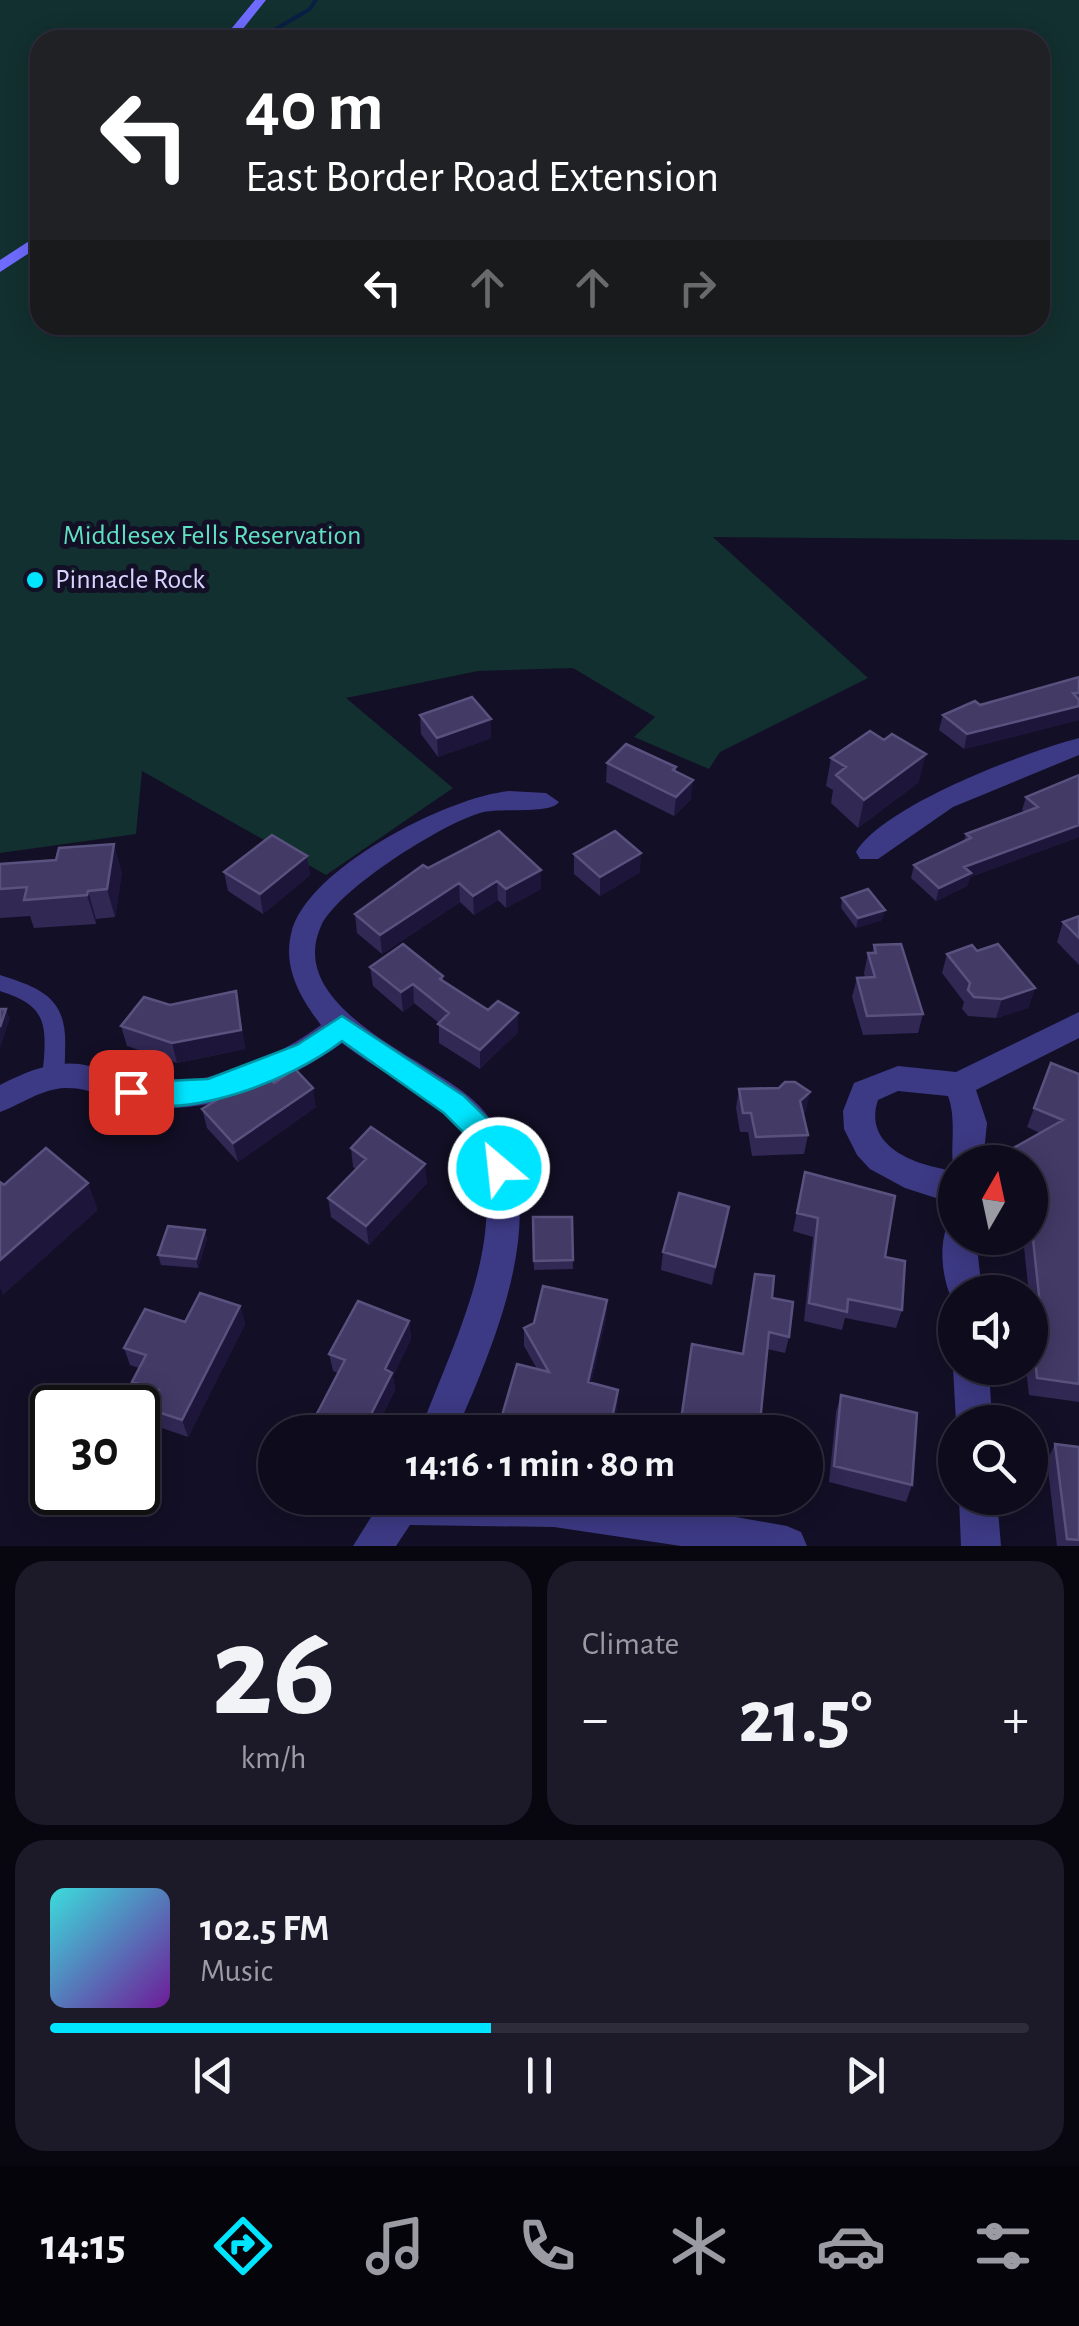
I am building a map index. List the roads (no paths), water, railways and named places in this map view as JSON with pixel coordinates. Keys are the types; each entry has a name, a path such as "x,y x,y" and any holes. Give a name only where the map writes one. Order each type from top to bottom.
{"main road":[{"path":"236,30 260,0"},
{"path":"0,267 30,245"}],"street":[{"path":"869,852 902,824 958,791 1079,746"},
{"path":"445,1415 472,1348 496,1256 503,1212 499,1168 486,1135 454,1104 319,1008 308,984 304,942 317,911 387,852 443,816 492,800 546,802"},
{"path":"938,1182 924,1181 887,1164 867,1142 858,1112 864,1092 885,1080 914,1078 958,1084 1079,1024"},
{"path":"0,1099 53,1076 88,1078 148,1094 210,1090 307,1053 342,1026"},
{"path":"958,1084 970,1114 971,1145"},
{"path":"374,1546 394,1515"},
{"path":"609,1515 788,1546"},
{"path":"979,1515 982,1546"}],"lane":[{"path":"0,983 38,997 53,1012 57,1034 53,1076"}],"waterway":[{"path":"274,30 310,9 316,0"}],"place":[{"name":"Pinnacle Rock","path":"35,580"}],"park label":[{"name":"Middlesex Fells Reservation","path":"212,536"}]}
